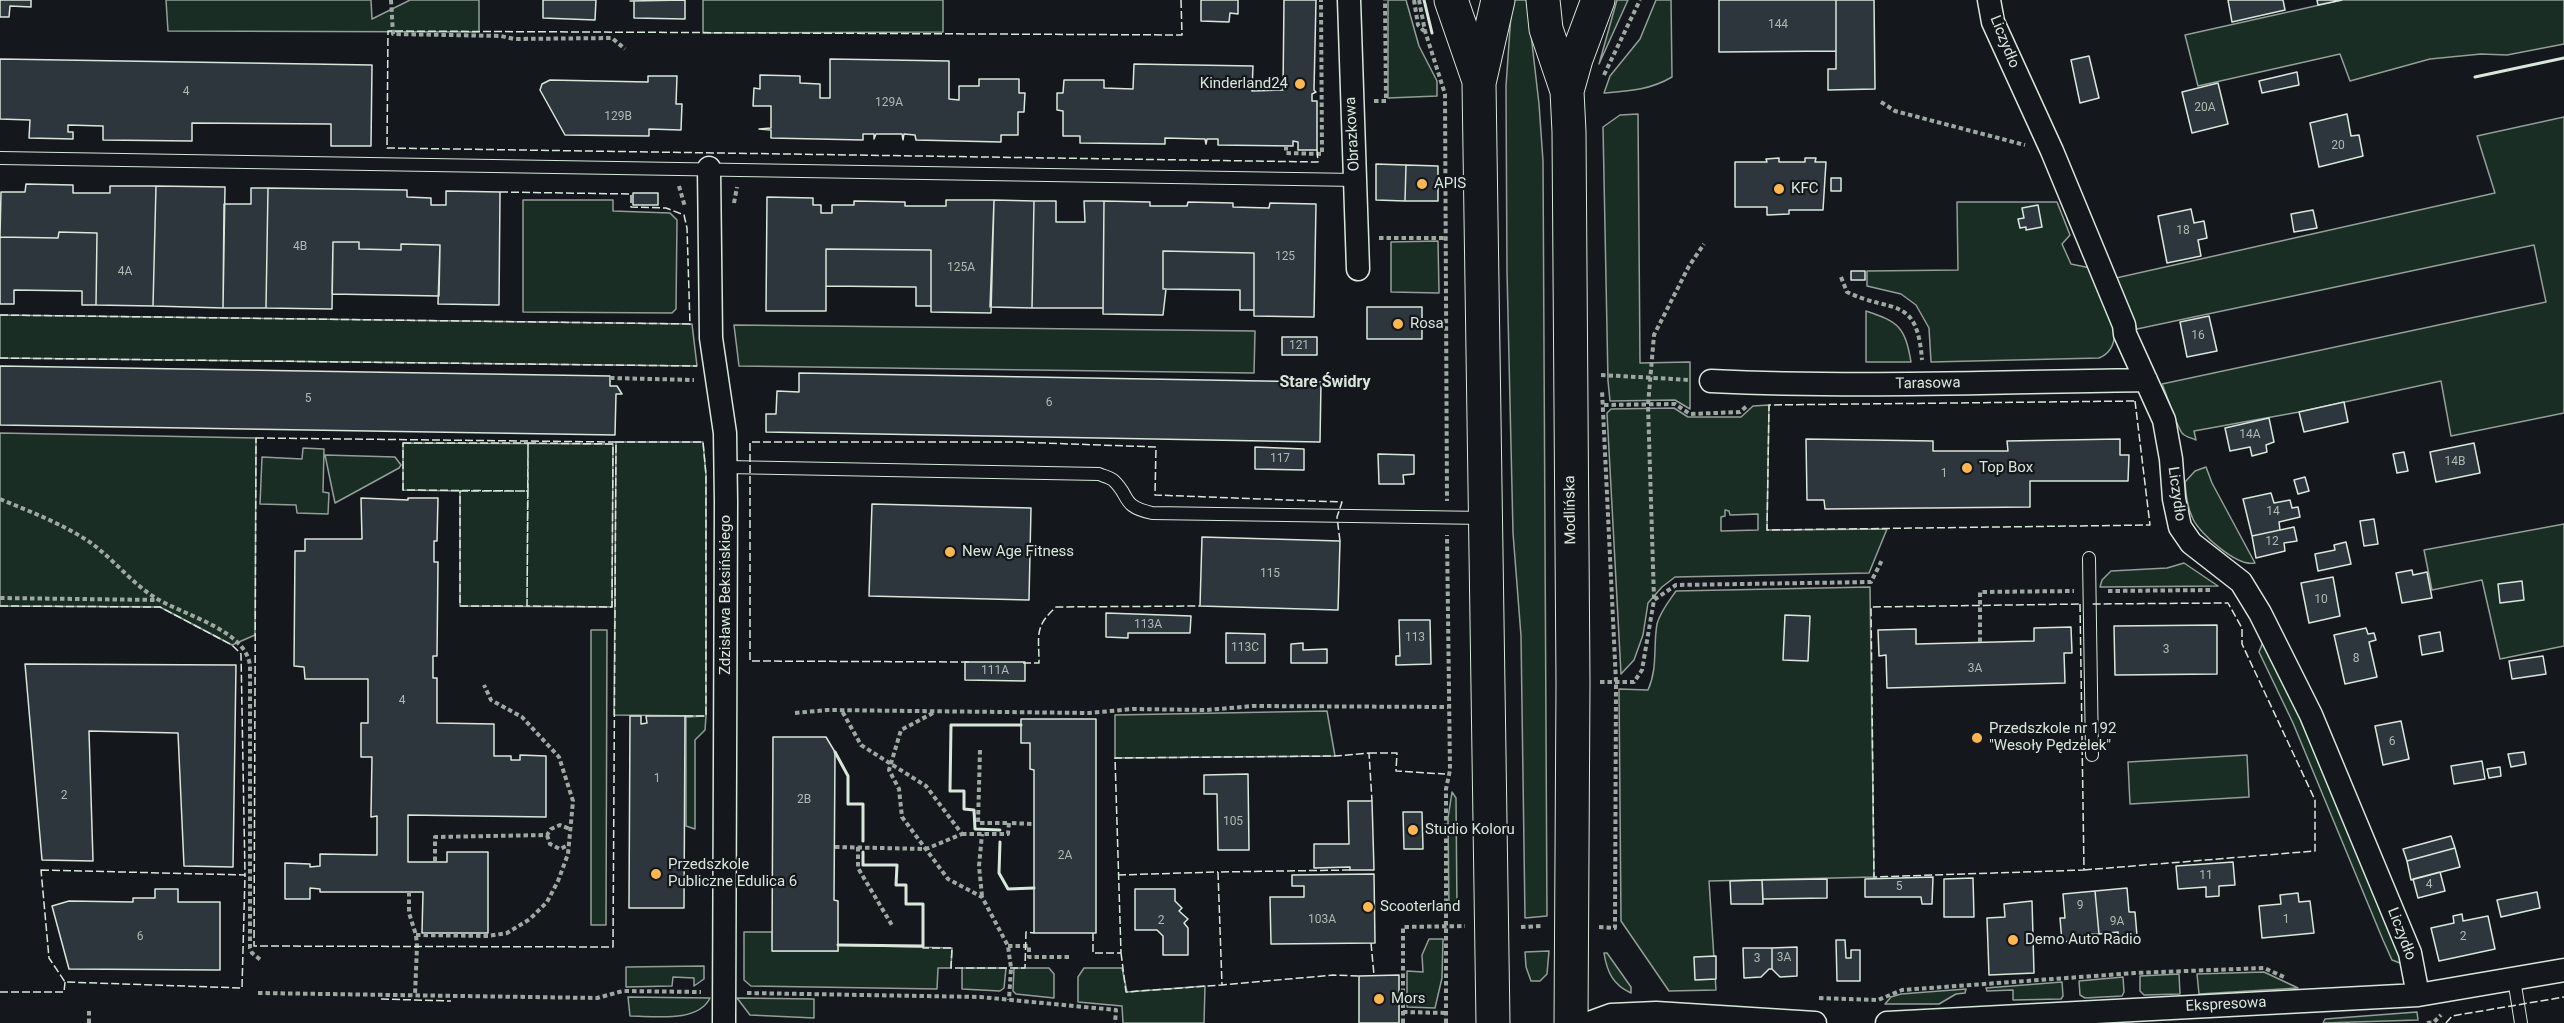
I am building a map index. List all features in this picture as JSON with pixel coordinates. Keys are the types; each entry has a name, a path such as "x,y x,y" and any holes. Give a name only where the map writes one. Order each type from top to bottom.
{"main road":[{"path":"1451,0 1479,83"},
{"path":"1492,1023 1479,83 1498,0"},
{"name":"Modlińska","path":"1543,0 1546,29 1567,91 1573,683 1571,1023"},
{"path":"1567,91 1598,0"}],"street":[{"name":"Obrazkowa","path":"1349,0 1358,269"},
{"name":"Liczydło","path":"1989,0 1994,22 2052,151 2124,325 2125,334 2164,420 2180,527 2191,543 2241,582 2260,613 2311,715 2410,953 2418,995"},
{"name":"Zdzisława Beksińskiego","path":"709,168 711,338 725,433 726,467 724,1023"},
{"name":"Tarasowa","path":"1711,381 1789,385 1860,385 2146,380"},
{"name":"Ekspresowa","path":"1887,1023 2418,995 2564,970"},
{"path":"1589,1023 1611,1015 1656,1012 1738,1020 1815,1023"}],"lane":[{"path":"0,158 1356,180"},
{"path":"726,467 1099,474 1112,480 1127,502 1138,510 1152,513 1485,518"},
{"path":"2089,558 2092,755"},
{"path":"2514,979 2521,1023"}],"path":[{"path":"391,0 393,34 501,36 514,39 612,38 625,49"},
{"path":"1286,146 1286,153 1322,154 1321,0"},
{"path":"1352,102 1386,101 1385,0"},
{"path":"1413,0 1418,25 1425,32 1419,0"},
{"path":"1601,80 1640,0"},
{"path":"1881,102 1895,111 2052,151"},
{"path":"1357,237 1444,238"},
{"path":"1573,683 1634,682 1642,670 1654,600 1648,405 1654,335 1689,266 1704,244"},
{"path":"1841,277 1847,292 1859,298 1895,307 1915,323 1922,360"},
{"path":"1403,1023 1403,927 1615,927 1616,682 1604,405 1600,366"},
{"path":"1600,375 1711,381"},
{"path":"610,378 704,380"},
{"path":"1604,405 1675,404"},
{"path":"0,499 58,523 92,544 126,575 159,600 232,637 245,649 250,659 250,948 252,953 262,961"},
{"path":"1654,600 1677,585 1870,582 1882,560"},
{"path":"0,598 159,600"},
{"path":"416,935 488,936 507,933 530,919 547,902 558,881 570,844 573,801 559,757 522,717 491,700 484,685"},
{"path":"795,713 841,710 1114,712 1207,710 1253,706 1448,707"},
{"path":"841,710 861,745 926,786 962,834"},
{"path":"936,711 900,730 890,770 899,789 902,817 948,879 982,897"},
{"path":"980,750 978,823 1034,824"},
{"path":"835,847 926,849 962,834 1008,834 1009,823"},
{"path":"547,835 551,829 560,825 570,829"},
{"path":"982,834 979,866 982,897 1008,946 1011,968 1009,1000"},
{"path":"547,835 550,844 560,849 570,844"},
{"path":"435,861 435,837 547,835"},
{"path":"858,847 858,868 893,927"},
{"path":"409,892 409,913 416,935 416,995"},
{"path":"1008,946 1029,946 1029,957 1069,957"},
{"path":"1807,998 1878,1000 1902,990 2135,973 2264,968 2293,982"},
{"path":"258,993 597,998 623,991 980,997 1116,1010 1115,1023"},
{"path":"89,1011 89,1023"},
{"path":"1403,1012 1446,1013"}],"green space":[{"path":"166,0 371,0 372,19 410,0 479,0 479,32 168,31"},
{"path":"703,0 943,0 943,32 703,33"},
{"path":"1388,0 1406,0 1419,46 1437,81 1437,96 1388,98"},
{"path":"1512,0 1527,0 1543,161 1547,916 1525,918 1521,636 1513,533 1507,271 1506,86"},
{"path":"1617,0 1628,0 1599,64"},
{"path":"1656,0 1671,0 1672,77 1647,87 1604,93 1610,76 1640,39"},
{"path":"2342,0 2564,0 2564,44 2507,55 2481,54 2430,59 2350,81 2340,54 2198,86 2185,35"},
{"path":"1638,114 1640,363 1690,362 1690,409 1675,400 1610,401 1603,127 1620,115"},
{"path":"2564,117 2564,413 2451,436 2441,381 2299,412 2194,431 2196,440 2183,434 2162,384 2546,302 2534,245 2137,329 2116,278 2495,193 2477,136"},
{"path":"523,200 613,200 613,211 670,213 677,220 676,309 672,313 523,312"},
{"path":"1957,202 2057,202 2070,235 2062,244 2071,264 2095,269 2109,304 2115,330 2114,342 2109,351 2099,358 1931,362 1929,328 1916,305 1901,294 1867,286 1867,271 1958,270"},
{"path":"1438,241 1439,293 1391,292 1391,242"},
{"path":"1866,311 1886,319 1899,328 1906,341 1911,362 1866,362"},
{"path":"0,315 692,324 697,366 0,358"},
{"path":"734,325 1255,331 1254,373 739,366"},
{"path":"1769,405 1767,530 1887,529 1869,573 1675,577 1662,587 1648,603 1643,635 1634,660 1621,674 1607,413 1611,409 1674,408 1688,417 1741,417 1753,406","holes":["1725,510 1729,511 1730,515 1758,514 1758,530 1721,531 1721,517 1725,516"]},
{"path":"0,433 256,438 255,635 232,645 160,607 0,606"},
{"path":"616,442 703,442 706,475 706,716 705,730 695,740 695,829 686,826 686,717 704,716 614,715"},
{"path":"403,443 613,444 612,607 460,606 460,491 403,490"},
{"path":"303,448 324,449 323,492 329,493 328,514 297,513 296,505 260,504 262,457 302,459"},
{"path":"325,455 395,457 401,465 335,503"},
{"path":"2206,467 2212,483 2255,563 2247,563 2229,555 2203,533 2193,519 2186,496 2185,482 2195,471"},
{"path":"2564,524 2564,646 2500,659 2482,580 2432,590 2424,550"},
{"path":"2184,563 2218,586 2100,587 2102,580 2111,571 2167,568"},
{"path":"1870,587 1874,877 1709,881 1716,990 1669,991 1621,921 1619,689 1648,690 1653,674 1657,624 1662,611 1676,591"},
{"path":"591,630 607,630 606,925 591,925"},
{"path":"2263,642 2303,724 2400,956 2400,963 2392,960 2293,723 2259,652"},
{"path":"1327,711 1335,756 1115,758 1115,715"},
{"path":"2247,755 2249,797 2130,804 2128,762"},
{"path":"1452,792 1456,798 1457,911 1449,910 1448,818"},
{"path":"744,932 772,932 773,951 838,951 838,945 952,948 951,968 938,968 937,989 751,986 744,980"},
{"path":"1429,939 1443,939 1442,978 1435,1008 1407,1007 1407,971 1423,972 1422,955"},
{"path":"1549,951 1547,974 1540,981 1531,981 1526,967 1525,952"},
{"path":"1604,953 1607,953 1631,987 1631,993 1615,982 1607,966"},
{"path":"704,966 704,979 694,986 694,978 673,977 672,986 626,987 626,967"},
{"path":"962,968 1006,968 1004,988 1000,991 962,989"},
{"path":"1014,968 1049,968 1054,974 1054,998 1016,994 1013,991"},
{"path":"1084,968 1122,968 1127,992 1205,986 1204,1023 1123,1023 1122,1006 1078,1002 1078,977"},
{"path":"2264,972 2298,988 2199,994 2197,974"},
{"path":"2179,974 2180,994 2144,995 2140,991 2140,976"},
{"path":"2123,977 2122,996 2085,998 2080,995 2079,981"},
{"path":"2062,982 2063,996 2061,999 2013,1000 2013,990 1987,991 1986,988"},
{"path":"1966,989 1965,993 1956,994 1939,1004 1885,1004 1891,997 1901,994"},
{"path":"628,997 710,998 696,1011 686,1015 663,1017 630,1016"},
{"path":"737,998 814,999 814,1018 750,1015"},
{"path":"2417,1012 2418,1020 2323,1023 2325,1019"}],"building":[{"path":"0,0 31,0 31,7 10,6 9,17 0,17"},
{"path":"543,0 596,0 595,20 543,18"},
{"path":"685,0 685,19 634,18 634,1 630,1"},
{"path":"1201,0 1238,0 1238,14 1230,13 1229,22 1201,21"},
{"path":"1284,0 1316,0 1314,90 1316,92 1312,94 1312,101 1317,101 1317,150 1298,150 1298,142 1293,141 1293,146 1218,145 1218,139 1207,139 1206,144 1205,139 1165,138 1165,144 1080,143 1080,136 1063,136 1063,111 1057,110 1057,93 1063,93 1064,80 1104,80 1104,88 1133,89 1134,64 1253,66 1252,91 1283,90"},
{"path":"1719,0 1836,0 1836,51 1719,52"},
{"path":"1836,0 1874,0 1875,89 1828,90 1828,69 1836,69"},
{"path":"2228,0 2283,0 2285,10 2232,22"},
{"path":"2317,0 2342,0 2318,5"},
{"path":"2089,56 2099,98 2080,103 2071,60"},
{"path":"0,59 372,65 371,146 331,146 331,124 192,123 192,141 103,140 103,126 68,125 68,132 73,132 73,139 29,138 30,120 0,119"},
{"path":"830,59 949,61 949,99 959,100 959,86 979,86 979,79 1019,79 1019,93 1025,93 1024,112 1018,112 1018,135 1001,135 1001,142 916,140 915,135 904,134 903,140 902,134 876,134 874,139 874,134 863,134 863,140 771,138 771,130 759,129 771,128 771,106 753,106 754,88 760,89 760,75 800,76 800,83 820,84 820,98 830,98"},
{"path":"2297,72 2299,85 2262,93 2259,81"},
{"path":"648,76 677,76 676,104 682,104 681,130 649,129 649,136 565,135 540,90 542,84 550,80 648,82"},
{"path":"2218,83 2228,124 2192,133 2182,92"},
{"path":"2347,114 2351,136 2359,135 2363,156 2319,167 2310,123"},
{"name":"KFC","path":"1779,158 1779,162 1805,162 1805,158 1816,158 1815,162 1826,162 1823,210 1789,210 1789,214 1767,215 1767,207 1735,207 1735,162 1767,162 1766,159"},
{"path":"1376,164 1406,165 1405,201 1376,200"},
{"path":"1406,165 1438,166 1438,201 1405,201"},
{"path":"1831,178 1841,178 1841,191 1831,191"},
{"path":"26,184 73,185 73,193 110,193 110,186 156,186 153,306 96,305 97,233 59,232 58,238 0,237 1,192 25,192"},
{"path":"156,186 225,187 223,308 153,306"},
{"path":"251,188 268,188 266,308 223,308 224,204 251,204"},
{"path":"268,188 407,190 407,197 431,198 431,205 446,205 446,191 500,192 499,305 438,304 440,245 401,244 401,250 359,249 359,242 333,242 332,309 266,308"},
{"path":"633,193 658,193 658,205 633,205"},
{"path":"767,197 813,198 813,205 821,205 821,213 832,213 832,205 854,205 854,201 905,202 905,206 946,206 946,200 994,200 991,313 931,312 931,250 826,249 826,311 766,311"},
{"path":"994,200 1034,201 1032,308 990,307"},
{"path":"1034,201 1056,201 1056,222 1085,222 1084,201 1104,201 1103,308 1032,308"},
{"path":"1104,201 1150,202 1150,206 1187,206 1188,202 1233,203 1233,207 1269,208 1270,203 1316,204 1314,317 1254,316 1254,253 1163,251 1163,289 1166,289 1163,315 1103,314"},
{"path":"2038,205 2042,227 2026,230 2026,227 2020,228 2018,219 2024,218 2022,208"},
{"path":"2191,209 2194,223 2204,221 2207,238 2198,240 2201,256 2167,263 2158,216"},
{"path":"2313,210 2317,228 2294,232 2291,214"},
{"path":"59,232 97,233 96,305 82,305 82,291 14,290 14,304 0,304 0,237 58,238"},
{"path":"333,242 359,242 359,249 401,250 401,244 440,245 439,296 332,294"},
{"path":"826,249 931,250 931,306 916,306 916,287 826,286"},
{"path":"1163,251 1254,253 1254,310 1240,310 1240,290 1163,289"},
{"path":"1851,271 1865,271 1865,280 1851,280"},
{"path":"1367,307 1422,307 1422,339 1367,339"},
{"path":"2209,316 2217,351 2187,357 2180,322"},
{"path":"1282,337 1317,337 1317,355 1282,355"},
{"path":"0,366 610,376 610,386 617,386 622,394 616,394 615,435 0,425"},
{"path":"799,373 1321,382 1320,442 766,432 766,414 776,414 777,391 799,392"},
{"path":"2344,402 2348,422 2304,432 2299,412"},
{"path":"2269,418 2274,442 2266,445 2267,452 2252,456 2250,447 2230,451 2225,428"},
{"name":"Top Box","path":"1806,439 1933,441 1933,451 2008,451 2007,441 2120,439 2120,455 2129,455 2128,481 2030,481 2030,507 1825,509 1824,500 1807,500"},
{"path":"2474,443 2480,473 2436,482 2430,452"},
{"path":"1255,447 1304,449 1304,470 1255,469"},
{"path":"2404,452 2408,471 2397,473 2393,454"},
{"path":"1378,454 1414,455 1414,474 1403,475 1404,484 1379,484"},
{"path":"2305,477 2309,491 2298,494 2294,480"},
{"path":"2271,493 2274,503 2290,500 2292,508 2298,507 2300,517 2279,522 2280,530 2252,536 2243,499"},
{"path":"361,498 408,500 408,498 438,498 437,541 434,541 434,562 438,562 437,656 433,656 433,678 437,678 437,723 494,724 494,756 511,756 511,760 520,760 520,755 546,756 546,817 408,815 408,862 447,862 447,852 488,852 488,933 422,933 423,892 320,892 320,889 310,888 310,899 285,899 285,863 310,864 310,867 320,866 320,854 377,855 377,816 371,817 372,757 361,757 361,723 368,723 368,679 305,679 304,667 294,666 295,551 305,551 305,539 362,539"},
{"name":"New Age Fitness","path":"872,504 1031,508 1029,600 869,596"},
{"path":"2374,519 2378,544 2364,546 2360,521"},
{"path":"2294,527 2297,541 2284,543 2285,551 2256,558 2252,536"},
{"path":"1202,537 1340,541 1338,610 1200,606"},
{"path":"2346,542 2351,564 2318,571 2315,554 2335,550 2334,545"},
{"path":"2412,570 2413,575 2427,572 2432,598 2402,603 2396,573"},
{"path":"2333,577 2340,616 2309,623 2301,583"},
{"path":"2522,581 2524,600 2500,603 2498,584"},
{"path":"1106,613 1191,616 1190,633 1128,633 1128,638 1106,637"},
{"path":"1785,615 1810,616 1808,661 1783,660"},
{"path":"1399,620 1430,620 1431,664 1396,665 1396,656 1400,656"},
{"path":"2217,625 2217,674 2115,675 2114,626"},
{"path":"2071,627 2072,653 2064,653 2065,683 1887,688 1886,655 1879,656 1878,630 1916,629 1916,644 2034,641 2034,628"},
{"path":"2366,628 2368,634 2374,633 2376,640 2369,642 2377,677 2345,684 2334,635"},
{"path":"2440,632 2443,651 2422,655 2419,636"},
{"path":"1226,633 1265,634 1265,663 1226,663"},
{"path":"1303,643 1303,650 1327,649 1327,663 1291,663 1291,644"},
{"path":"2543,656 2546,674 2512,679 2509,661"},
{"path":"965,662 1025,662 1025,681 965,680"},
{"path":"25,664 236,665 233,867 184,866 178,733 89,731 93,861 42,860"},
{"path":"630,716 641,716 641,724 647,723 646,716 685,716 684,908 629,908"},
{"path":"1021,719 1096,719 1096,933 1034,933 1034,770 1030,769 1030,743 1021,743"},
{"path":"2401,721 2409,759 2383,765 2375,726"},
{"path":"773,737 826,737 835,752 834,900 838,901 838,951 772,951"},
{"path":"2524,752 2526,764 2511,767 2508,754"},
{"path":"2482,761 2485,779 2454,784 2451,766"},
{"path":"2500,767 2501,776 2489,778 2487,769"},
{"path":"1248,774 1249,850 1218,850 1217,794 1204,794 1204,775"},
{"path":"1348,801 1372,801 1374,870 1350,870 1350,867 1314,868 1314,844 1349,844"},
{"name":"Studio Koloru","path":"1403,812 1422,812 1423,849 1404,849"},
{"path":"2451,836 2455,848 2407,861 2403,849"},
{"path":"2455,848 2460,867 2411,880 2407,861"},
{"path":"2233,862 2235,885 2219,886 2219,896 2206,897 2206,887 2178,889 2176,866"},
{"path":"2440,872 2445,891 2418,898 2413,879"},
{"path":"1374,874 1375,943 1271,944 1270,897 1304,897 1304,886 1292,886 1292,875"},
{"path":"1933,877 1932,904 1922,904 1921,897 1865,897 1865,879"},
{"path":"1973,878 1974,917 1944,917 1944,879"},
{"path":"1827,879 1827,898 1763,899 1762,880"},
{"path":"1762,880 1763,904 1731,904 1730,881"},
{"path":"2127,888 2129,912 2135,912 2137,936 2118,937 2118,932 2099,934 2095,891"},
{"path":"155,889 178,889 178,902 220,902 220,970 69,969 52,906 69,901 133,902 133,898 155,898"},
{"path":"1135,889 1175,889 1175,901 1182,908 1179,911 1188,919 1184,923 1188,928 1188,955 1163,955 1163,936 1157,930 1135,930"},
{"path":"2095,891 2099,934 2080,935 2080,940 2062,942 2060,918 2065,918 2063,894"},
{"path":"2537,892 2540,908 2501,917 2497,900"},
{"path":"2298,893 2299,902 2310,901 2314,933 2262,938 2259,906 2281,904 2280,895"},
{"path":"2032,901 2034,973 1989,975 1987,918 2005,917 2004,904"},
{"path":"2462,914 2463,921 2488,916 2495,949 2439,961 2431,928 2454,923 2453,916"},
{"path":"1836,940 1845,940 1846,958 1851,958 1851,950 1860,950 1860,981 1837,981"},
{"path":"1797,947 1797,976 1780,977 1772,969 1772,948"},
{"path":"1743,948 1772,948 1772,969 1761,977 1744,978"},
{"path":"1716,956 1716,979 1695,980 1694,957"},
{"name":"Mors","path":"1399,975 1399,1023 1359,1023 1359,976"}],"fence":[{"path":"1181,0 1182,35 388,31 387,148 1318,162 1317,150"},
{"path":"500,192 631,194 631,207 666,208 684,215 687,228 690,325"},
{"path":"0,315 692,324"},
{"path":"0,358 697,366"},
{"path":"2135,401 2150,525 1767,530 1769,405 2135,401"},
{"path":"256,438 616,442 613,947 254,946 256,438"},
{"path":"616,442 703,442 706,475 706,716 685,716"},
{"path":"969,662 750,661 750,442 1015,442 1156,447 1155,495 1342,502 1337,517 1340,541"},
{"path":"403,443 528,443 528,491 403,490 403,443"},
{"path":"528,443 613,444 612,607 527,606 528,443"},
{"path":"460,491 528,491 527,606 460,606 460,491"},
{"path":"2084,870 2315,851 2315,800 2242,644 2242,628 2228,603 2092,604"},
{"path":"2080,604 2084,870 1874,877 1871,607 2080,604"},
{"path":"0,606 160,607 232,645 241,654 245,875"},
{"path":"1023,663 1039,663 1039,632 1044,620 1056,607 1200,606"},
{"path":"1369,753 1397,753 1396,771 1445,774"},
{"path":"1093,933 1093,953 1121,953 1115,758 1335,756 1369,753 1372,801"},
{"path":"41,870 245,875 242,988 65,982 49,958 41,870"},
{"path":"1350,870 1218,872 1222,985 1333,975 1359,976"},
{"path":"1118,875 1218,872"},
{"path":"923,946 923,948 952,948 951,968 1025,968 1026,932 1034,933"},
{"path":"1371,943 1374,975"},
{"path":"1121,953 1126,992 1222,985"},
{"path":"0,992 64,992 65,982"},
{"path":"2446,1023 2452,1016 2564,997"},
{"path":"381,999 451,1001"}],"wall":[{"path":"1424,0 1432,33"},
{"path":"2475,77 2564,58"},
{"path":"1000,830 975,829 974,810 964,809 964,791 950,791 951,725 1021,725"},
{"path":"835,752 848,776 848,804 863,804 863,841"},
{"path":"1000,842 999,873 1008,889 1034,888"},
{"path":"838,945 923,946 923,904 906,904 906,885 896,885 897,865 863,865 863,852"}],"place":[{"name":"Kinderland24","path":"1300,84"},
{"name":"APIS","path":"1422,184"},
{"name":"KFC","path":"1779,189"},
{"name":"Rosa","path":"1398,324"},
{"name":"Top Box","path":"1967,468"},
{"name":"New Age Fitness","path":"950,552"},
{"name":"Przedszkole nr 192 \"Wesoły Pędzelek\"","path":"1977,738"},
{"name":"Studio Koloru","path":"1413,830"},
{"name":"Przedszkole Publiczne Edulica 6","path":"656,874"},
{"name":"Scooterland","path":"1368,907"},
{"name":"Demo Auto Radio","path":"2013,940"},
{"name":"Mors","path":"1379,999"}],"district":[{"name":"Stare Świdry","path":"1325,383"}]}
